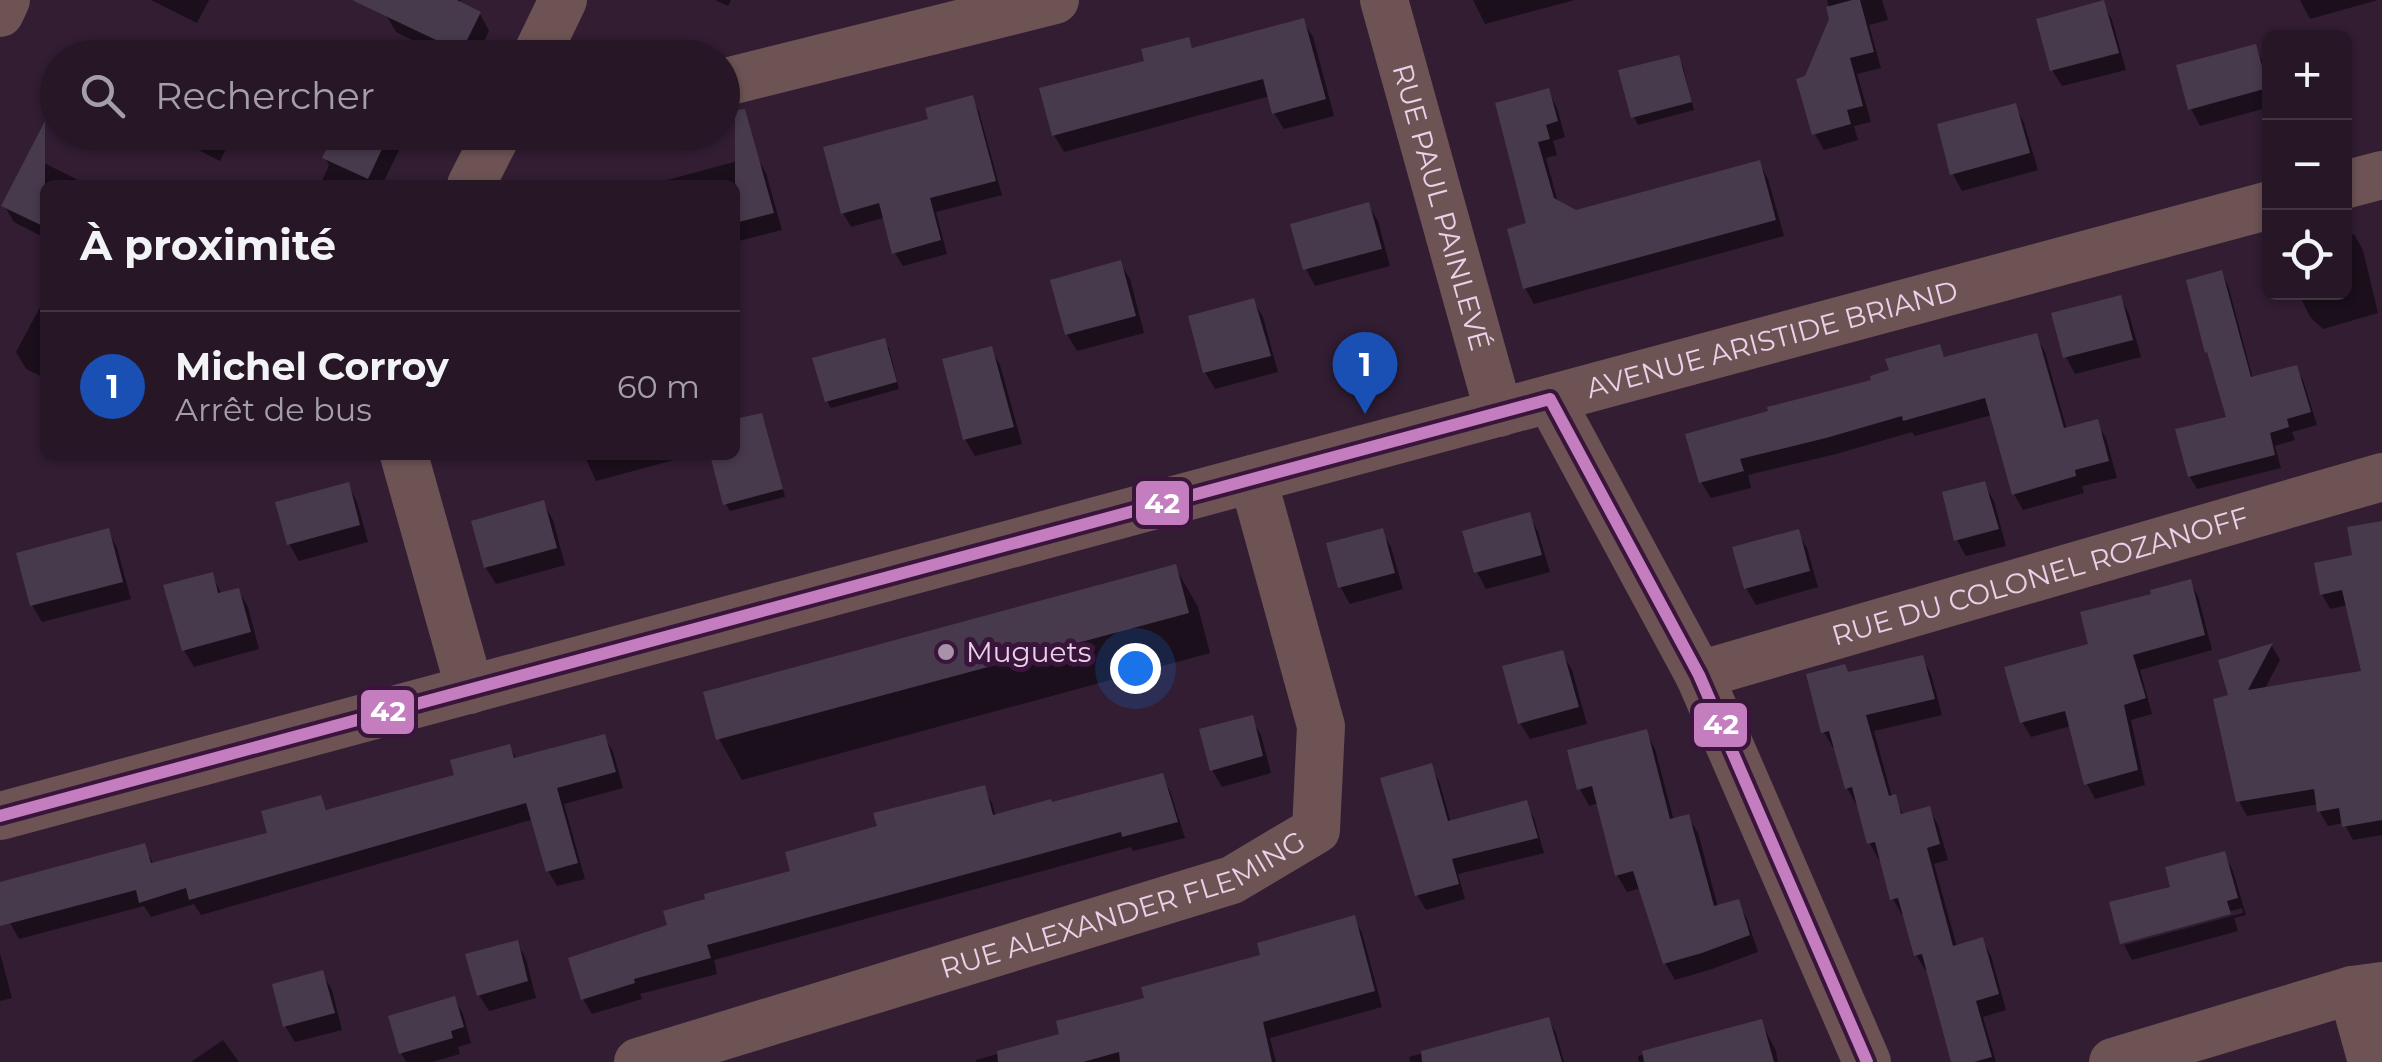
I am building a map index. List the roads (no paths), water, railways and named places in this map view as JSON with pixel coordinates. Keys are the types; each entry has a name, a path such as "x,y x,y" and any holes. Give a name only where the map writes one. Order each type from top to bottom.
{"street":[{"path":"0,13 6,0"},
{"path":"544,40 563,0"},
{"path":"740,79 1055,0"},
{"name":"RUE PAUL PAINLEVÉ","path":"1384,0 1499,413"},
{"path":"474,180 489,150"},
{"path":"2352,183 2382,175"},
{"name":"AVENUE ARISTIDE BRIAND","path":"0,816 2262,207"},
{"path":"1550,399 1700,675 1867,1062"},
{"path":"405,460 470,690"},
{"name":"RUE DU COLONEL ROZANOFF","path":"1700,675 2382,477"},
{"name":"RUE ALEXANDER FLEMING","path":"638,1062 1232,880 1316,830 1321,726 1253,478"},
{"path":"2113,1062 2367,988 2372,1062"}],"place":[{"name":"Michel Corroy","path":"1365,414"},
{"name":"Muguets","path":"946,652"}]}
